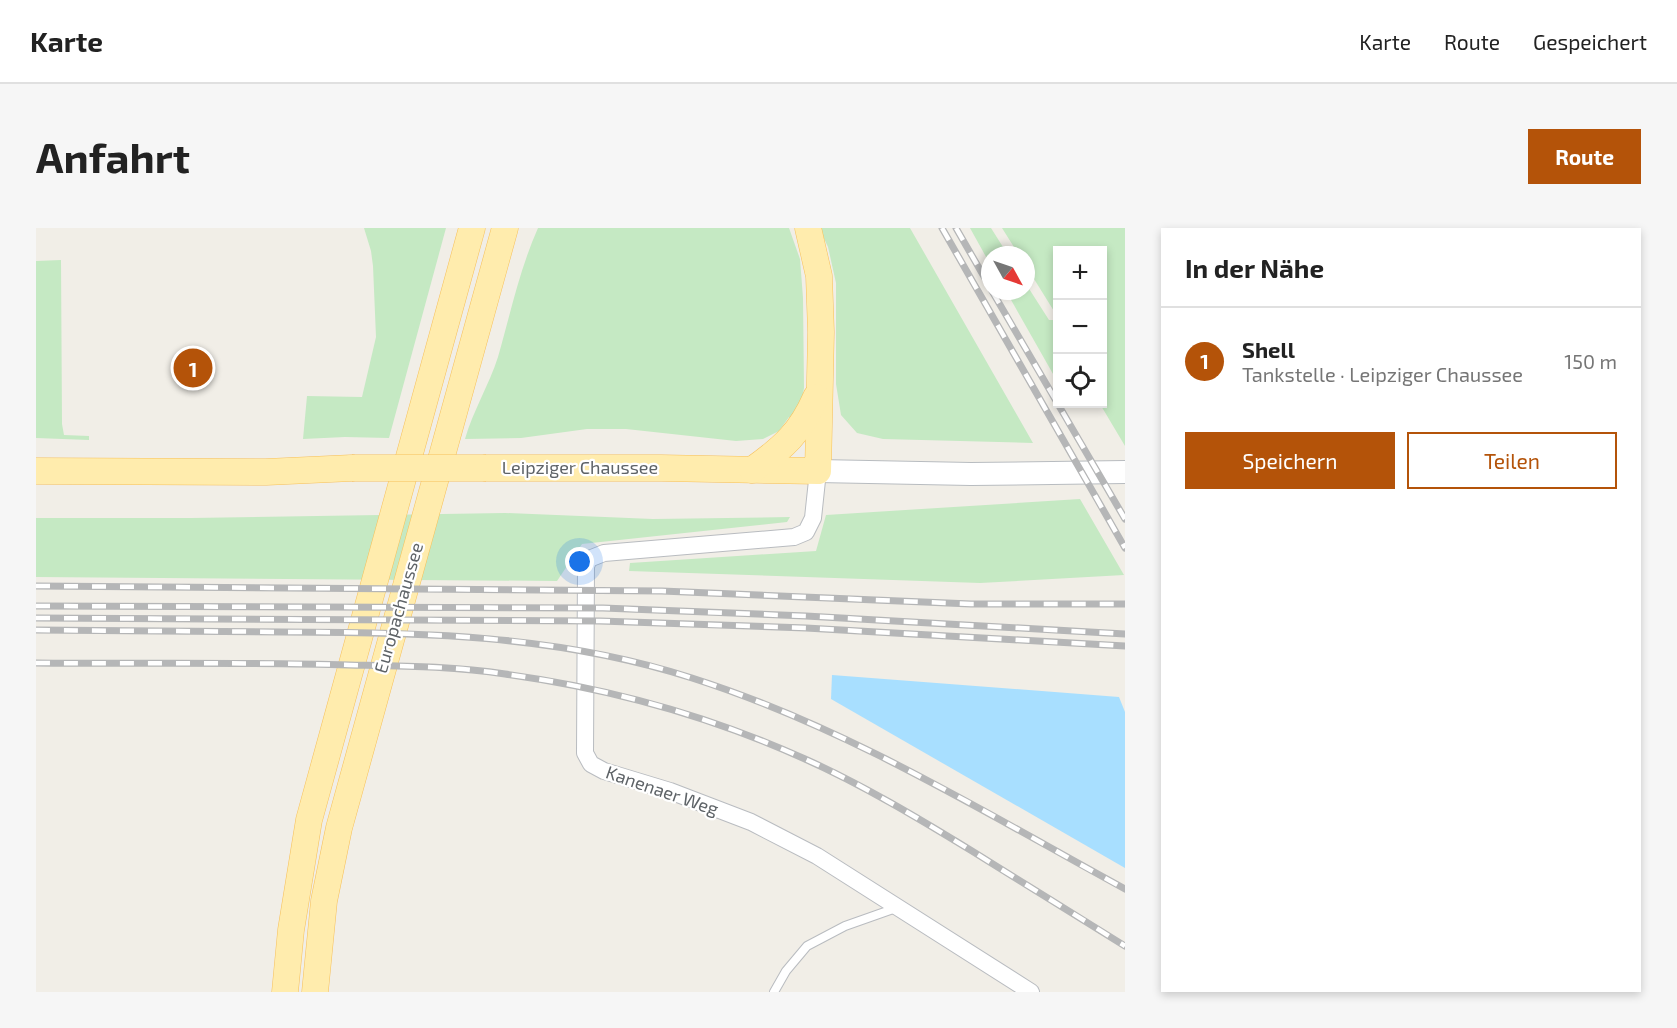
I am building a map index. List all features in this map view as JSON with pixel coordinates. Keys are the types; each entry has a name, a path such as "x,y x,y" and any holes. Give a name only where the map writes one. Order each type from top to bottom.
{"main road":[{"name":"Europachaussee","path":"285,992 291,930 309,820 472,228"},
{"path":"808,228 819,276 821,332 818,471"},
{"name":"Europachaussee","path":"315,992 324,901 339,828 506,231"},
{"path":"752,470 776,453 796,432 819,388"},
{"name":"Leipziger Chaussee","path":"36,471 266,472 352,468 486,468 971,474 1125,472"}],"street":[{"name":"Kanenaer Weg","path":"818,471 813,518 806,532 794,537 604,553 589,559 586,566 585,753 591,764 604,771 670,791 751,822 817,856 1031,992"}],"lane":[{"path":"774,992 786,971 807,946 845,926 897,907"}],"green space":[{"path":"364,228 446,228 389,438 303,439 307,396 362,397 376,337 373,266"},
{"path":"538,228 789,228 800,259 803,298 804,388 801,405 795,418 789,417 779,431 763,439 736,441 626,429 587,429 521,438 465,439 498,357 520,276"},
{"path":"819,228 910,228 1033,443 883,439 857,433 841,415 836,384 836,283 828,247"},
{"path":"970,228 991,228 1002,246 981,248"},
{"path":"1002,228 1125,228 1125,446 1102,408 1107,408 1107,246 1053,246 1053,310 1035,281 1035,246 1013,246"},
{"path":"61,260 62,424 64,435 89,436 89,440 36,438 36,261"},
{"path":"1035,298 1049,320 1053,320 1053,374 1011,300 1035,300"},
{"path":"1080,499 1124,575 980,583 629,571 630,563 816,551 826,515"},
{"path":"505,513 653,519 790,517 787,522 582,544 557,581 36,577 36,518"}],"water":[{"path":"832,675 1119,697 1125,712 1125,868 831,699"}],"railway":[{"path":"942,228 1125,548"},
{"path":"956,228 981,271"},
{"path":"997,300 1125,519"},
{"path":"36,586 662,591 971,604 1125,604"},
{"path":"36,606 603,608 806,616 1125,634"},
{"path":"36,618 600,621 806,628 1125,646"},
{"path":"36,630 438,635 541,645 642,664 749,698 860,746 967,801 1125,889"},
{"path":"36,663 271,664 446,668 486,671 544,680 620,696 733,730 827,769 931,826 1125,946"}],"place":[{"name":"Shell","path":"193,368"}]}
